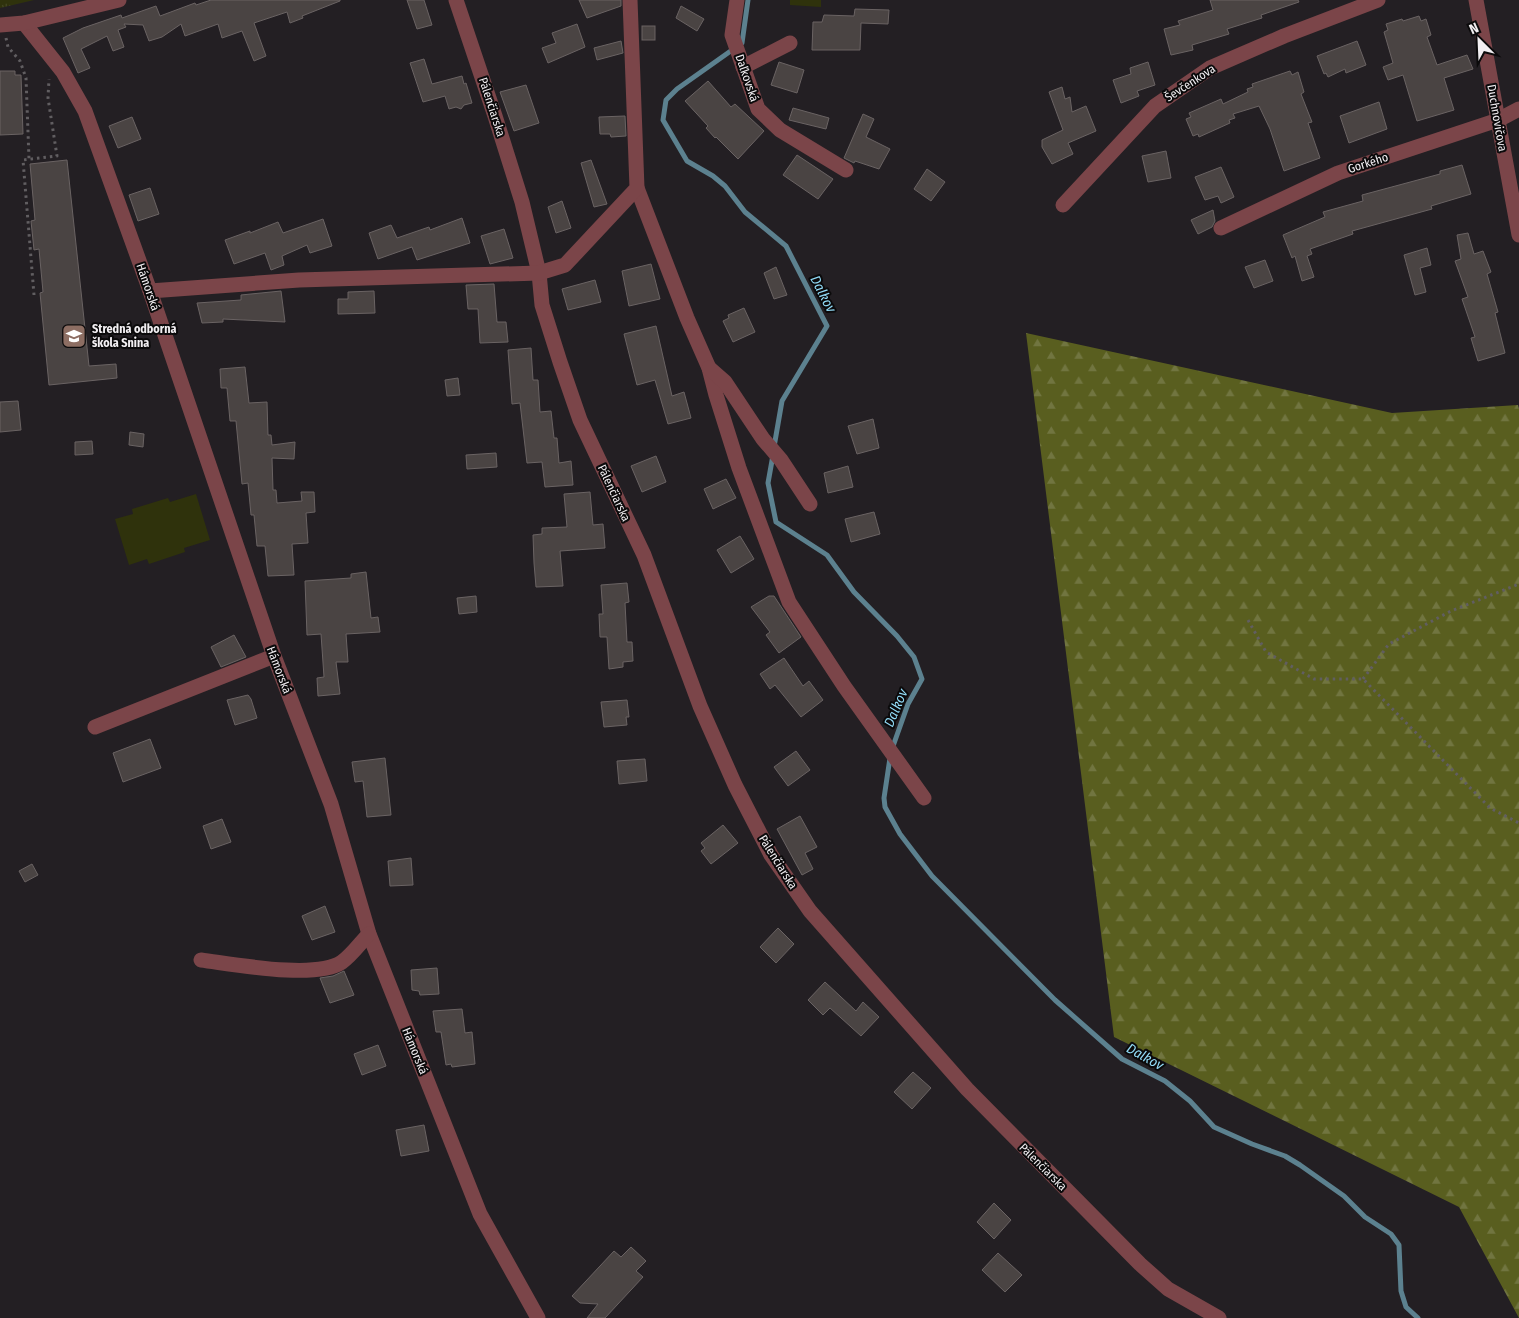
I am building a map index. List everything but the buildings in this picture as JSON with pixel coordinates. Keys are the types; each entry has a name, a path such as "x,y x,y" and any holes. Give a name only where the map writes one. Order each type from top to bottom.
{"street":[{"path":"2,30 119,0"},
{"name":"Pálenčiarska","path":"456,0 519,193 539,273 542,305 580,420 644,555 700,706 735,785 771,855 810,911 974,1096 1140,1264 1168,1289 1219,1318"},
{"name":"Daľkovská","path":"737,0 732,35 758,109 780,130 846,170"},
{"name":"Ševčenkova","path":"1063,205 1155,106 1210,68 1284,36 1378,0"},
{"name":"Duchnovičova","path":"1476,0 1519,235"},
{"path":"631,1 637,188 687,318 709,368 739,468 789,602 844,686 924,798"},
{"name":"Hámorská","path":"24,23 63,72 85,111 150,291 274,656 331,804 369,934 480,1214 538,1318"},
{"path":"741,62 790,43"},
{"name":"Gorkého","path":"1221,228 1338,172 1498,120 1519,109"},
{"path":"150,291 300,280 539,273 565,265 637,188"},
{"path":"709,368 725,382 810,504"},
{"path":"95,727 274,656"},
{"path":"201,960 270,969 316,970 342,962 369,934"}],"path":[{"path":"2,30 8,47 20,61 26,78 29,159"},
{"path":"34,295 23,160 56,156 48,98 50,76"},
{"path":"1363,679 1389,644 1451,611 1519,584"},
{"path":"1248,620 1266,652 1314,679 1363,679 1490,808 1519,823"}],"green space":[{"path":"0,0 34,0 0,8"},
{"path":"790,0 821,0 821,7 790,5"},
{"path":"1026,333 1392,413 1518,405 1519,1318 1459,1207 1114,1037"},
{"path":"196,494 210,540 184,548 185,552 149,564 147,559 129,565 115,519 133,514 132,509 168,498 170,502"}],"waterway":[{"name":"Dalkov","path":"748,0 742,43 677,89 666,100 663,120 687,161 713,176 725,186 745,212 786,246 827,326 782,401 774,447"},
{"name":"Dalkov","path":"773,455 768,483 776,522 827,555 854,592 897,636 914,657 922,679 908,704 892,749"},
{"name":"Dalkov","path":"890,758 884,798 885,807 900,834 932,876 1055,1000 1122,1059 1165,1081 1190,1101 1214,1127 1285,1156 1300,1165 1344,1196 1365,1217 1391,1234 1399,1245 1401,1291 1406,1307 1418,1318"}],"place":[{"name":"Stredná odborná škola Snina","path":"74,336"}]}
